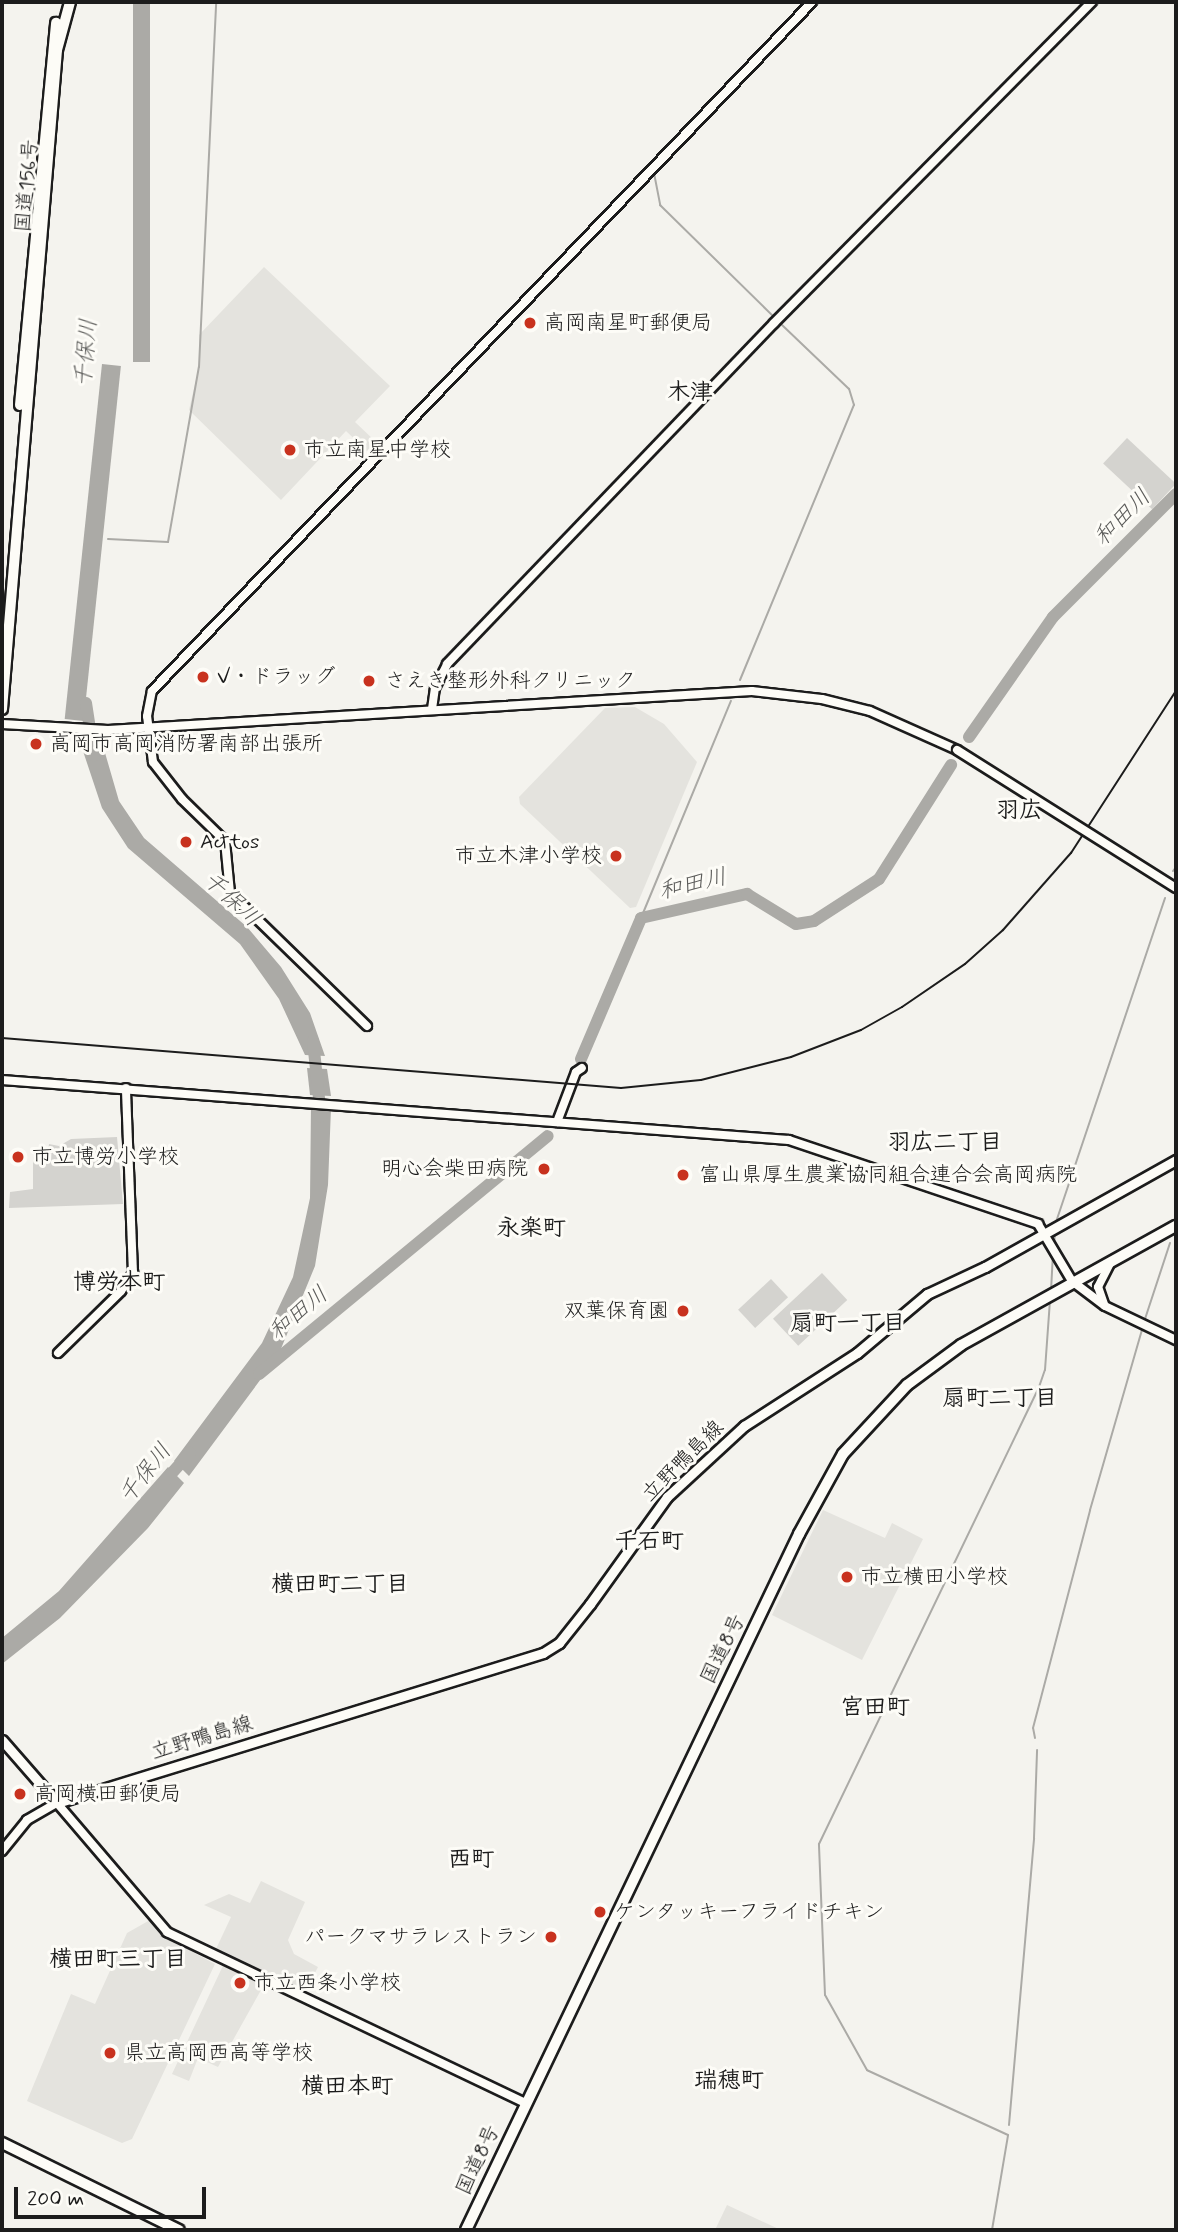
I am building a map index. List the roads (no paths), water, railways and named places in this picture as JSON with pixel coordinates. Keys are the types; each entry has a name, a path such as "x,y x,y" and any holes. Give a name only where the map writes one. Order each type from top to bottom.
{"main road":[{"name":"国道156号","path":"2,629 50,50 63,2"},
{"name":"国道156号","path":"2,709 57,50 70,2"},
{"name":"立野鴨島線","path":"57,1803 543,1653 559,1643 590,1604 667,1497 715,1450 857,1353 927,1294 985,1267 1045,1231 1108,1201 1176,1160"},
{"name":"国道8号","path":"466,2230 799,1534 843,1454 907,1385 961,1345 1072,1281 1176,1226"},
{"path":"2,1740 57,1803"},
{"path":"2,2143 179,2230"}],"street":[{"path":"368,1026 230,893 225,841 165,780 153,762 148,727 152,691 811,2"},
{"path":"432,709 435,688 447,664 777,319 1092,2"},
{"path":"2,724 102,730 718,691 773,692 870,711 957,750 1176,888"},
{"path":"557,1122 576,1072 582,1068"},
{"path":"2,1080 310,1100 789,1140 1030,1220 1045,1231 1072,1281 1105,1307 1176,1340"},
{"path":"58,1353 121,1291 133,1273 126,1088"},
{"path":"1105,1307 1098,1287 1112,1260"},
{"path":"2,1851 27,1820 57,1803 167,1932 526,2103"}],"waterway":[{"path":"108,539 168,542 199,367 216,2"},
{"path":"654,173 660,205 775,318"},
{"path":"740,680 854,405 849,389 779,322"},
{"name":"和田川","path":"969,737 1053,617 1176,494"},
{"path":"641,918 731,701"},
{"name":"千保川","path":"86,703 94,755"},
{"name":"和田川","path":"581,1059 641,918 747,894 796,924 814,921 879,879 951,765"},
{"path":"1173,871 1176,867"},
{"path":"1055,1225 1165,898"},
{"name":"千保川","path":"313,1041 321,1117"},
{"name":"和田川","path":"259,1374 548,1136"},
{"path":"1054,1246 1055,1230"},
{"path":"1145,1319 1170,1243"},
{"path":"1051,1291 1053,1258"},
{"path":"992,2230 1008,2135 867,2070 825,1995 819,1844 1039,1387 1045,1370 1050,1300"},
{"path":"1035,1738 1033,1728 1090,1510 1142,1330"},
{"name":"千保川","path":"162,1484 190,1453"},
{"path":"1009,2125 1034,1838 1037,1750"}],"railway":[{"path":"2,1038 621,1088 701,1080 791,1057 861,1030 902,1007 965,964 1003,930 1071,853 1176,691"}],"place":[{"name":"高岡南星町郵便局","path":"530,323"},
{"name":"市立南星中学校","path":"290,450"},
{"name":"V・ドラッグ","path":"203,677"},
{"name":"さえき整形外科クリニック","path":"369,681"},
{"name":"高岡市高岡消防署南部出張所","path":"36,744"},
{"name":"Acttos","path":"186,842"},
{"name":"市立木津小学校","path":"616,856"},
{"name":"市立博労小学校","path":"18,1157"},
{"name":"明心会柴田病院","path":"544,1169"},
{"name":"富山県厚生農業協同組合連合会高岡病院","path":"683,1175"},
{"name":"双葉保育園","path":"683,1311"},
{"name":"市立横田小学校","path":"847,1577"},
{"name":"高岡横田郵便局","path":"20,1794"},
{"name":"ケンタッキーフライドチキン","path":"600,1912"},
{"name":"パークマサラレストラン","path":"551,1937"},
{"name":"市立西条小学校","path":"240,1983"},
{"name":"県立高岡西高等学校","path":"110,2053"}],"district":[{"name":"木津","path":"690,393"},
{"name":"羽広","path":"1019,811"},
{"name":"羽広二丁目","path":"945,1143"},
{"name":"永楽町","path":"531,1229"},
{"name":"博労本町","path":"119,1283"},
{"name":"扇町一丁目","path":"848,1324"},
{"name":"扇町二丁目","path":"1000,1399"},
{"name":"千石町","path":"649,1542"},
{"name":"横田町二丁目","path":"340,1585"},
{"name":"宮田町","path":"875,1708"},
{"name":"西町","path":"471,1860"},
{"name":"横田町三丁目","path":"118,1960"},
{"name":"瑞穂町","path":"729,2081"},
{"name":"横田本町","path":"347,2087"}]}
